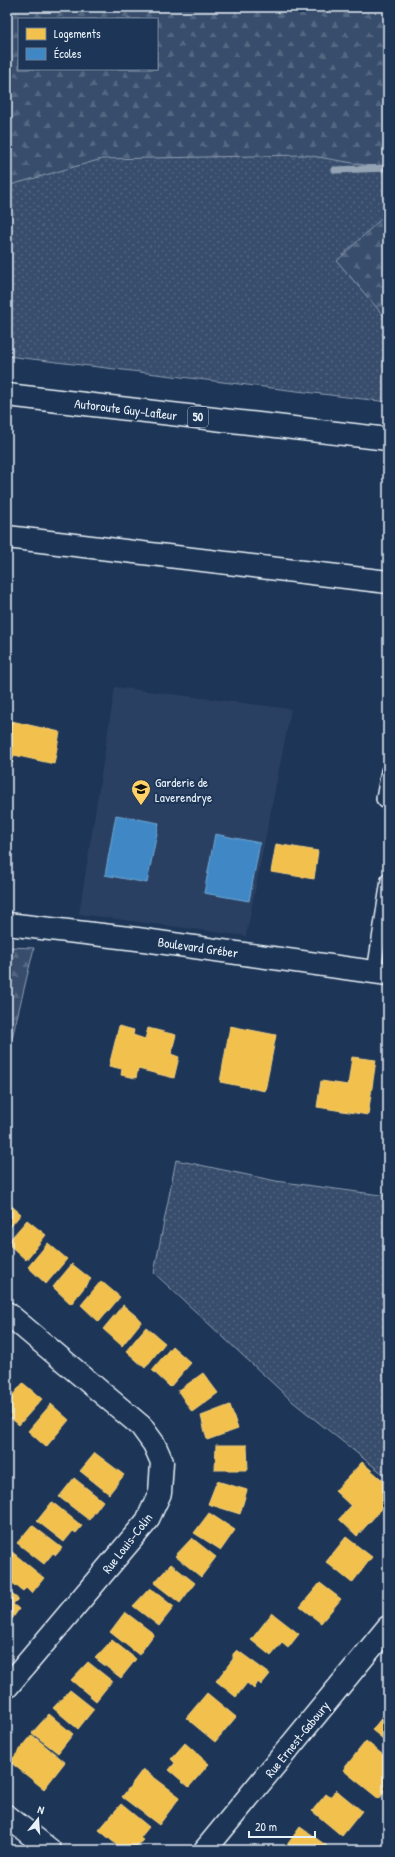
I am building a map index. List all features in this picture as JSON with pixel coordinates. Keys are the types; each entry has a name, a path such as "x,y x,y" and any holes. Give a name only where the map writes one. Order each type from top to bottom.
{"main road":[{"name":"Autoroute Guy-Lafleur","path":"7,394 388,440"},
{"path":"7,537 388,582"},
{"name":"Boulevard Gréber","path":"7,924 137,939 381,973"},
{"name":"Rue Louis-Colin","path":"7,1313 140,1426 154,1444 162,1462 160,1493 146,1522 7,1687"},
{"name":"Rue Ernest-Gaboury","path":"205,1850 388,1627"},
{"path":"7,1816 50,1850"}],"lane":[{"path":"388,771 383,799 388,804"},
{"path":"381,973 388,880"}],"shaded area":[{"path":"115,687 291,709 246,936 79,914"}],"green space":[{"path":"7,7 388,7 388,402 7,356"},
{"path":"7,7 388,7 388,169 306,155 102,159 7,186"},
{"path":"388,212 388,321 337,261"},
{"path":"7,947 34,948 12,1038 7,1043"},
{"path":"176,1160 276,1181 388,1196 388,1478 293,1402 154,1273"}],"building: Logements":[{"path":"7,720 60,732 54,764 14,755 12,763 7,762"},
{"path":"276,844 318,851 314,879 271,872"},
{"path":"119,1026 134,1030 133,1035 145,1039 148,1028 176,1035 171,1054 179,1057 174,1078 138,1069 136,1078 121,1075 122,1069 109,1066"},
{"path":"230,1026 276,1035 265,1091 220,1082"},
{"path":"352,1057 376,1060 368,1115 317,1107 321,1081 348,1085"},
{"path":"7,1202 21,1214 7,1231"},
{"path":"27,1220 46,1235 26,1260 7,1243"},
{"path":"48,1243 67,1259 46,1284 28,1267"},
{"path":"72,1264 91,1279 71,1304 53,1287"},
{"path":"101,1281 120,1297 99,1322 81,1305"},
{"path":"123,1305 142,1321 122,1346 103,1329"},
{"path":"146,1327 165,1343 145,1368 126,1351"},
{"path":"172,1346 191,1363 170,1387 152,1370"},
{"path":"203,1373 218,1393 192,1412 178,1391"},
{"path":"7,1374 14,1380 7,1388"},
{"path":"23,1383 42,1399 19,1425 7,1415 7,1402"},
{"path":"51,1404 69,1420 46,1447 28,1431"},
{"path":"230,1405 238,1429 207,1440 201,1416"},
{"path":"216,1445 247,1445 248,1470 215,1470"},
{"path":"95,1453 124,1475 109,1494 80,1471"},
{"path":"362,1462 388,1485 388,1502 357,1536 339,1519 351,1506 335,1491"},
{"path":"74,1478 103,1501 89,1520 59,1497"},
{"path":"217,1481 247,1490 240,1514 208,1504"},
{"path":"52,1502 82,1526 76,1533 73,1531 64,1542 37,1521"},
{"path":"209,1513 235,1530 221,1550 194,1533"},
{"path":"32,1525 62,1548 56,1555 53,1553 44,1564 17,1543"},
{"path":"346,1537 372,1557 352,1583 326,1562"},
{"path":"192,1538 216,1557 201,1577 175,1556"},
{"path":"11,1551 44,1578 32,1593 26,1588 23,1591 7,1579 7,1556"},
{"path":"171,1564 195,1583 180,1603 154,1583"},
{"path":"320,1583 341,1599 321,1623 300,1607"},
{"path":"150,1588 174,1607 159,1626 133,1606"},
{"path":"7,1590 18,1599 13,1604 19,1609 12,1619 7,1615"},
{"path":"125,1612 154,1634 139,1655 110,1632"},
{"path":"272,1613 299,1634 288,1648 282,1643 271,1656 251,1640"},
{"path":"112,1640 136,1659 121,1678 95,1658"},
{"path":"237,1650 270,1674 261,1685 258,1682 254,1689 247,1683 236,1697 216,1681 233,1659 233,1654"},
{"path":"88,1662 112,1681 96,1701 71,1680"},
{"path":"70,1690 94,1709 78,1729 53,1708"},
{"path":"207,1693 236,1717 215,1742 186,1718"},
{"path":"388,1710 388,1743 372,1730"},
{"path":"49,1714 73,1734 58,1753 32,1733"},
{"path":"32,1735 65,1762 44,1789 10,1762"},
{"path":"366,1741 388,1759 388,1788 379,1799 343,1770"},
{"path":"185,1743 209,1764 189,1787 169,1770 175,1763 171,1759"},
{"path":"143,1769 180,1797 159,1825 122,1797"},
{"path":"336,1790 362,1811 342,1836 312,1811 326,1794 330,1797"},
{"path":"121,1804 149,1827 140,1838 143,1840 134,1850 123,1850 99,1830"},
{"path":"300,1827 327,1846 324,1850 284,1849"}],"building: Écoles":[{"path":"116,815 159,823 147,883 105,875"},
{"path":"215,834 260,843 249,901 204,893"}],"waterway":[{"path":"335,170 388,168"}],"place":[{"name":"Garderie de Laverendrye","path":"141,806"}]}
